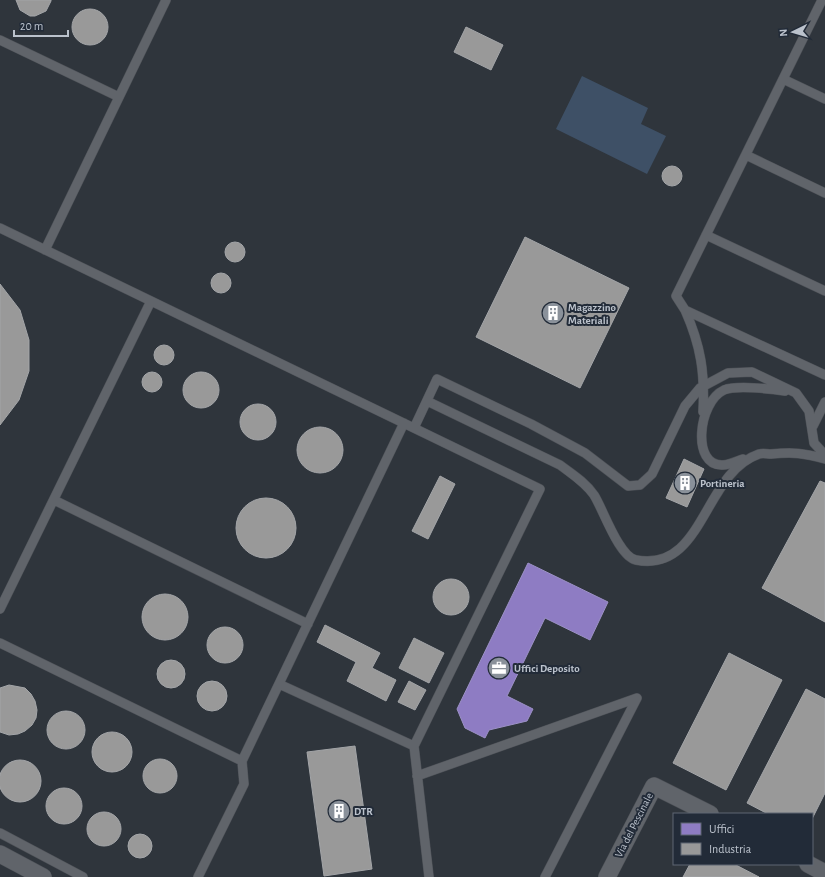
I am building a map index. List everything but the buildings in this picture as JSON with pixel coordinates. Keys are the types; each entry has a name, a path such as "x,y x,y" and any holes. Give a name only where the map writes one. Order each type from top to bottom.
{"street":[{"name":"Via del Pescinale","path":"607,877 654,786 708,813"},
{"path":"0,854 43,877"},
{"path":"810,865 825,873"}],"lane":[{"path":"45,250 166,0"},
{"path":"823,1 676,296 685,310 696,335 705,385 702,443 704,455 714,463 722,466 760,454 797,452 825,459"},
{"path":"0,40 118,98"},
{"path":"783,79 825,99"},
{"path":"746,155 825,193"},
{"path":"0,228 540,489 414,746 429,877"},
{"path":"706,235 825,291"},
{"path":"0,609 151,301"},
{"path":"685,310 825,375"},
{"path":"414,428 437,379 531,424 585,453 628,486 640,485 652,474 685,406 700,388 728,373 752,372 796,393 809,412 813,426 814,443 825,455"},
{"path":"703,418 709,404 724,390 751,388 796,393"},
{"path":"427,401 560,465 579,478 593,494 623,550 634,560 658,561 680,548 698,528 720,486 738,466 760,454"},
{"path":"813,426 825,402"},
{"path":"198,877 244,784 242,761 404,424"},
{"path":"54,500 308,624"},
{"path":"0,643 242,761"},
{"path":"279,684 414,746"},
{"path":"417,776 637,698 545,877"},
{"path":"0,833 83,877"}],"water":[{"path":"582,76 648,108 641,124 666,136 647,174 556,129"}],"place":[{"name":"Magazzino Materiali","path":"553,313"},
{"name":"Portineria","path":"685,483"},
{"name":"Uffici Deposito","path":"499,668"},
{"name":"DTR","path":"339,811"}]}
